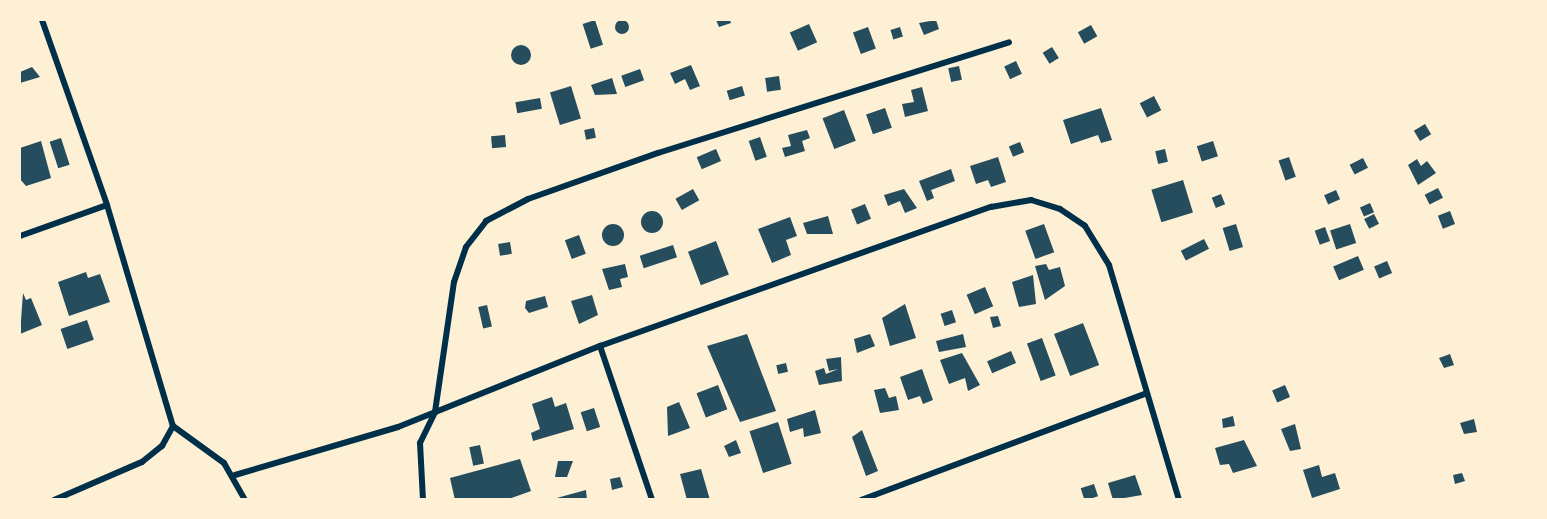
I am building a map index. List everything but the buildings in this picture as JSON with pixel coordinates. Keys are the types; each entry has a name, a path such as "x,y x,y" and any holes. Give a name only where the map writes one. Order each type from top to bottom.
{"street":[{"path":"42,20 107,205 173,426 235,475 245,500"},
{"path":"423,500 420,443 435,412 454,282 476,231 503,210 658,153 1009,42"},
{"path":"235,475 435,412 600,346 991,207 1031,200 1060,209 1085,226 1109,265 1145,394 1179,500"},
{"path":"20,236 107,205"},
{"path":"600,346 652,500"},
{"path":"861,500 1145,394"},
{"path":"54,500 142,462 162,446 173,426"}]}
